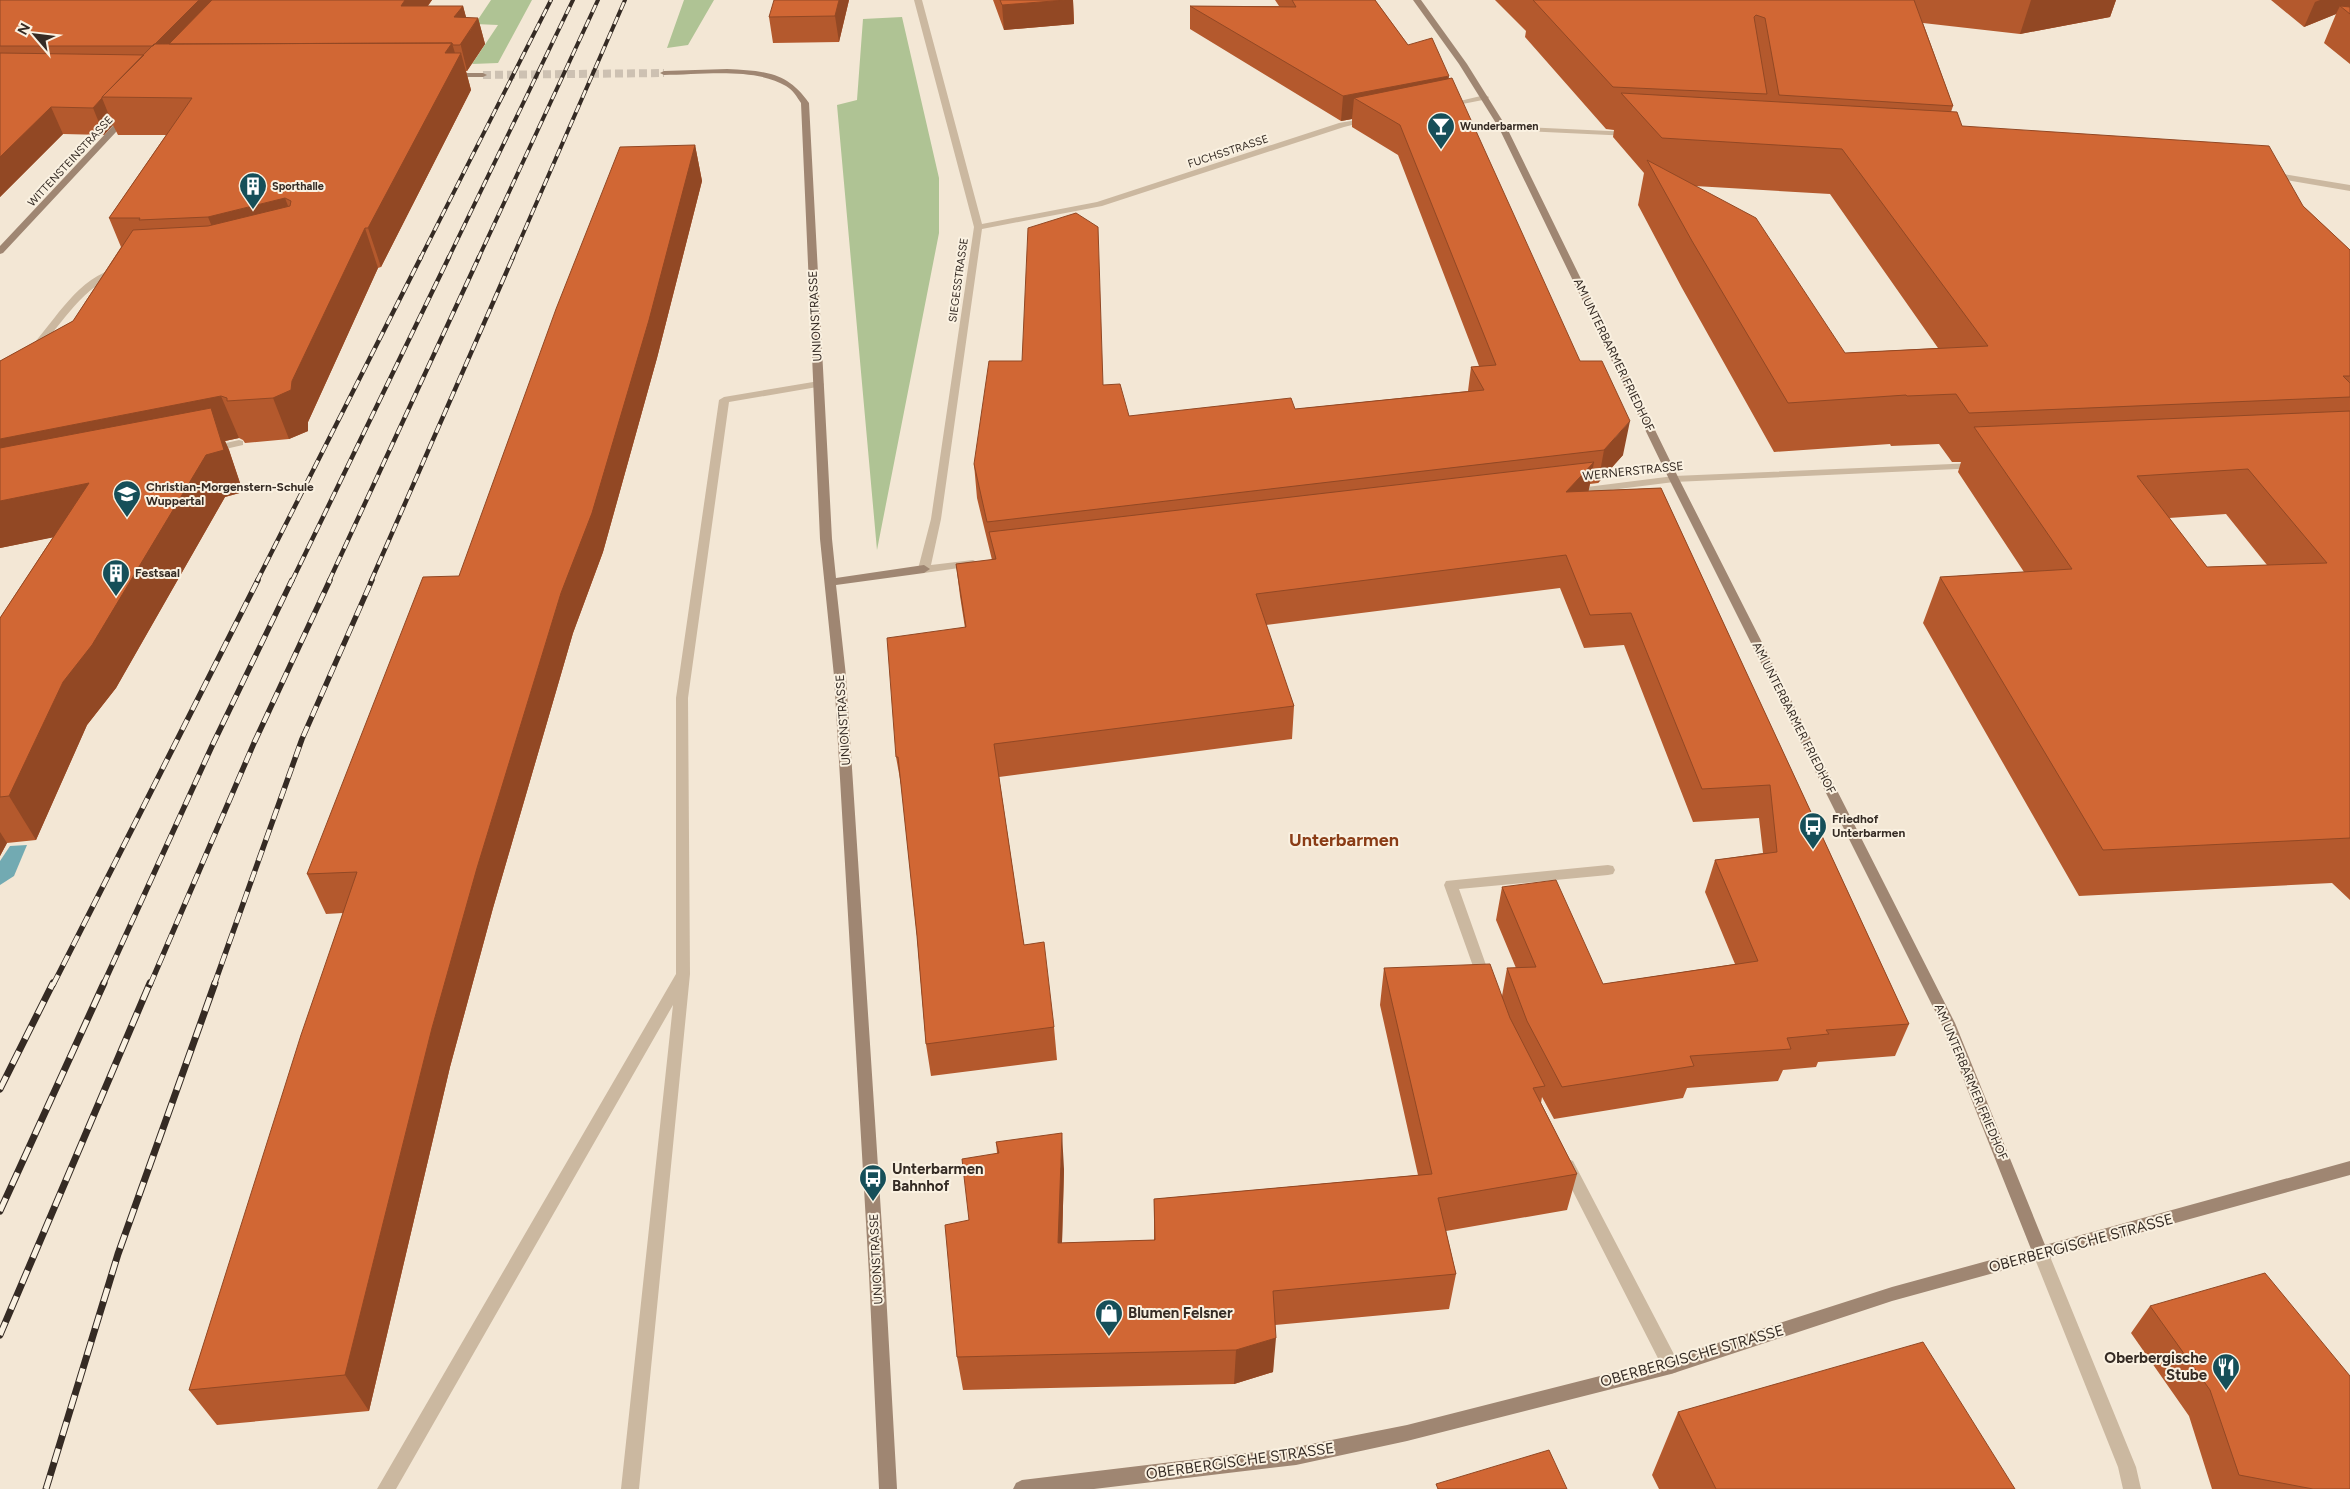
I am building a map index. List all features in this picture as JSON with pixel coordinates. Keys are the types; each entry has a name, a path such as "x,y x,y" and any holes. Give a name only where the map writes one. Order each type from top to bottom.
{"street":[{"name":"SIEGESSTRASSE","path":"918,0 978,227 936,519 924,569"},
{"name":"AM UNTERBARMER FRIEDHOF","path":"1417,0 1485,97 1503,128 1674,479 1948,1023 2127,1467 2132,1489"},
{"name":"UNIONSTRASSE","path":"664,73 735,73 767,76 788,84 797,91 805,103 829,583 840,676 877,1265 888,1489"},
{"path":"443,75 483,75"},
{"path":"1437,107 1485,97"},
{"name":"WITTENSTEINSTRASSE","path":"0,251 136,108"},
{"name":"FUCHSSTRASSE","path":"978,227 1099,204 1342,125 1380,118"},
{"path":"1503,128 1639,135"},
{"path":"2262,174 2350,188"},
{"path":"26,354 35,349 84,288 99,277 134,267"},
{"path":"630,1489 683,974 682,698 724,400 819,384"},
{"path":"200,451 239,443"},
{"name":"WERNERSTRASSE","path":"1564,493 1674,479 1985,466"},
{"path":"829,583 983,562"},
{"path":"1487,989 1451,885 1608,870"},
{"path":"386,1489 683,974"},
{"path":"1561,1152 1671,1366"},
{"name":"OBERBERGISCHE STRASSE","path":"1022,1489 1296,1456 1407,1433 1671,1366 1892,1294 2350,1168"}],"green space":[{"path":"491,0 532,0 498,63 472,64 498,25 475,24"},
{"path":"684,0 714,0 688,45 667,48"},
{"path":"902,17 939,178 939,233 877,550 837,105 857,100 863,19"}],"water":[{"path":"27,845 14,876 0,885 0,861 10,846"}],"building":[{"path":"0,0 199,0 153,46 0,46"},
{"path":"212,0 405,0 401,6 463,6 454,17 478,18 460,45 453,45 452,43 169,44"},
{"path":"774,0 839,0 835,16 769,17"},
{"path":"1000,0 1066,0 1002,5"},
{"path":"1292,0 1375,0 1408,45 1432,38 1449,76 1343,96 1190,6 1296,7"},
{"path":"1533,0 1914,0 1953,106 1779,95 1765,18 1756,15 1754,17 1767,94 1613,87"},
{"path":"2340,6 2350,7 2350,14"},
{"path":"452,43 445,53 461,53 368,228 365,228 292,381 291,390 273,398 227,401 227,398 221,396 0,439 0,361 73,321 133,230 208,226 290,206 291,201 285,198 208,217 139,220 140,218 109,218 192,98 102,97 154,44"},
{"path":"0,53 144,55 93,108 51,107 0,157"},
{"path":"1452,78 1580,361 1602,361 1630,421 1604,450 987,522 974,464 989,361 1022,361 1028,228 1076,213 1098,227 1103,385 1120,384 1129,416 1291,398 1295,409 1484,390 1471,367 1496,365 1400,125 1354,98"},
{"path":"1621,93 1957,112 1962,126 2269,146 2303,206 2350,250 2350,376 2343,376 2350,383 2350,397 1969,413 1956,394 1906,395 1788,403 1692,241 1647,160 1756,218 1845,353 1988,346 1842,149 1662,138"},
{"path":"695,145 649,320 592,513 561,593 477,868 432,1028 345,1375 189,1390 301,1035 357,872 307,874 423,577 459,576 556,309 620,147"},
{"path":"211,408 224,450 206,455 92,645 63,682 9,796 0,797 0,618 89,483 0,501 0,448"},
{"path":"2350,411 2350,838 2103,850 1940,577 2072,569 1974,427","holes":["2248,469 2327,563 2207,567 2137,476"]},
{"path":"1594,462 1566,492 1661,488 1909,1024 1826,1030 1829,1034 1787,1038 1791,1049 1690,1056 1694,1066 1562,1087 1527,1021 1507,968 1536,967 1502,887 1556,880 1603,984 1758,961 1715,860 1777,852 1770,785 1702,789 1631,613 1590,615 1566,555 1256,594 1294,706 994,744 1024,945 1044,942 1054,1027 926,1044 917,936 898,757 896,757 887,638 966,627 956,564 996,559 989,532"},
{"path":"1490,964 1510,1018 1545,1086 1533,1088 1577,1174 1438,1198 1456,1274 1273,1291 1276,1338 1236,1350 957,1357 945,1225 969,1220 962,1159 999,1153 996,1142 1062,1133 1058,1243 1155,1240 1154,1199 1432,1174 1384,968"},
{"path":"2265,1273 2350,1376 2350,1489 2313,1489 2239,1475 2210,1390 2150,1306"},
{"path":"1923,1342 2015,1489 1716,1489 1678,1412"},
{"path":"1549,1450 1567,1489 1438,1489 1436,1484"}],"tunnel":[{"path":"483,75 664,73"}],"railway":[{"path":"420,259 551,0"},
{"path":"448,259 573,0"},
{"path":"478,259 598,0"},
{"path":"512,259 625,0"},
{"path":"257,581 421,257"},
{"path":"292,581 449,257"},
{"path":"329,581 479,257"},
{"path":"371,581 513,257"},
{"path":"53,985 258,580"},
{"path":"103,985 212,746 292,580"},
{"path":"150,985 254,743 330,580"},
{"path":"214,985 302,739 372,580"},
{"path":"0,1089 53,983"},
{"path":"0,1211 104,983"},
{"path":"0,1335 150,983"},
{"path":"46,1489 118,1254 215,983"}],"place":[{"name":"Wunderbarmen","path":"1441,150"},
{"name":"Sporthalle","path":"253,210"},
{"name":"Christian-Morgenstern-Schule Wuppertal","path":"127,518"},
{"name":"Festsaal","path":"116,597"},
{"name":"Friedhof Unterbarmen","path":"1813,850"},
{"name":"Unterbarmen Bahnhof","path":"873,1202"},
{"name":"Blumen Felsner","path":"1109,1337"},
{"name":"Oberbergische Stube","path":"2226,1391"}],"district":[{"name":"Unterbarmen","path":"1344,840"}]}
